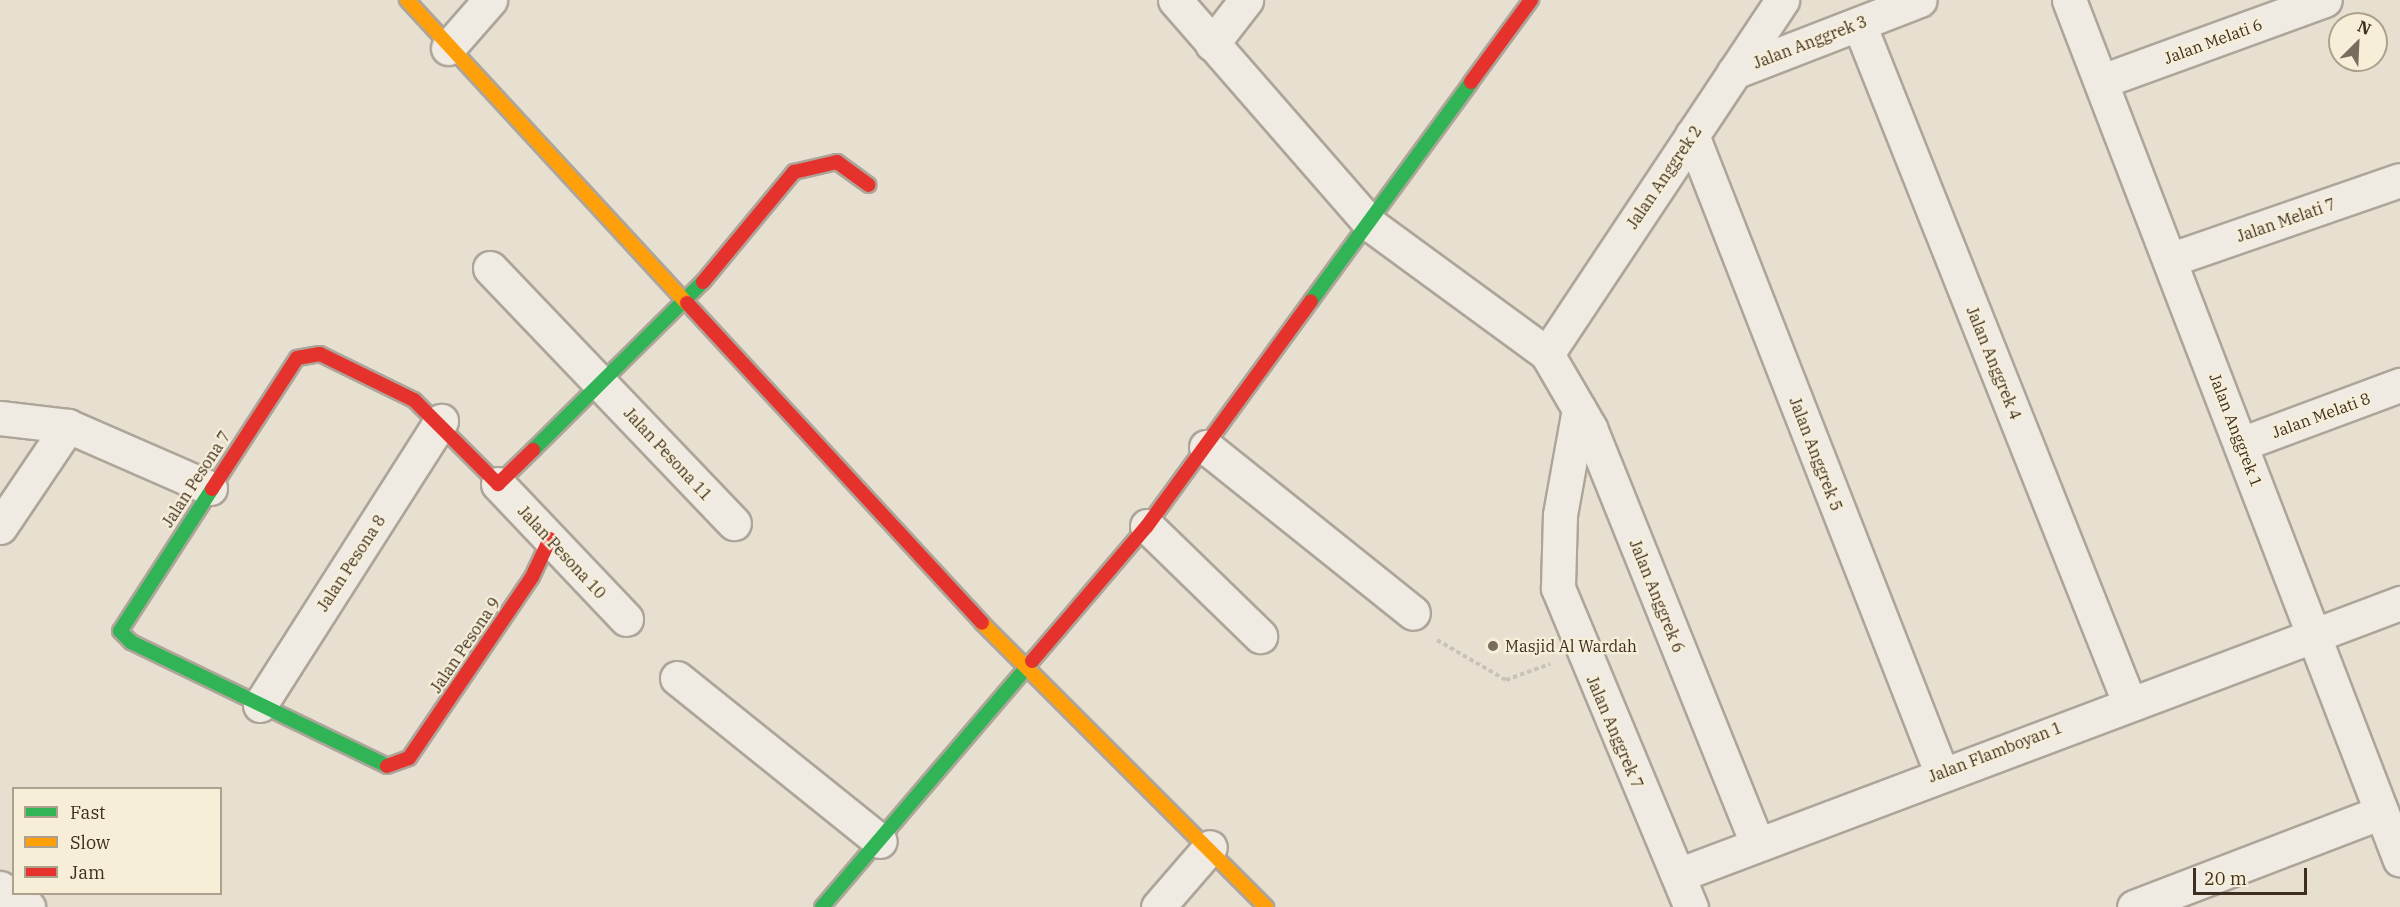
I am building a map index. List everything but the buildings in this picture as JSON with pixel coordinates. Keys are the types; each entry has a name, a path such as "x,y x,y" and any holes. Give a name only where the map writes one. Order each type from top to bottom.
{"street":[{"path":"407,0 448,48 1026,669 1210,847 1266,907"},
{"path":"448,48 490,0"},
{"path":"1175,0 1371,225 1547,354"},
{"path":"1212,44 1246,0"},
{"path":"822,907 1147,525 1371,225 1531,0"},
{"name":"Jalan Anggrek 2","path":"1547,354 1782,0"},
{"name":"Jalan Anggrek 3","path":"1734,72 1920,0"},
{"name":"Jalan Anggrek 1","path":"2069,0 2172,259 2400,860"},
{"name":"Jalan Melati 6","path":"2102,81 2325,0"},
{"name":"Jalan Anggrek 4","path":"1859,24 2129,702"},
{"name":"Jalan Anggrek 5","path":"1692,135 1941,772"},
{"path":"441,422 498,484 685,304 794,172 811,164 837,162 869,185"},
{"name":"Jalan Melati 7","path":"2172,259 2400,180"},
{"name":"Jalan Pesona 11","path":"490,268 734,524"},
{"name":"Jalan Pesona 7","path":"260,705 130,642 120,631 210,488 287,369 308,353 375,376 441,422"},
{"name":"Jalan Anggrek 6","path":"1547,354 1579,409 1756,844"},
{"name":"Jalan Melati 8","path":"2241,444 2400,385"},
{"name":"Jalan Anggrek 7","path":"1579,409 1556,553 1558,588 1581,651 1691,907"},
{"path":"0,418 68,426 210,488"},
{"name":"Jalan Pesona 8","path":"260,705 441,422"},
{"path":"0,527 68,426"},
{"path":"1206,447 1413,613"},
{"name":"Jalan Pesona 10","path":"498,484 626,619"},
{"path":"1147,525 1260,636"},
{"name":"Jalan Pesona 9","path":"260,705 382,767 400,766 532,577 550,539"},
{"name":"Jalan Flamboyan 1","path":"1678,875 1941,772 2400,603"},
{"path":"678,678 880,841"},
{"path":"2134,907 2381,812"},
{"path":"1158,907 1210,847"},
{"path":"0,888 28,907"}],"path":[{"path":"1413,613 1433,637 1506,680 1581,651"}],"traffic: fast":[{"path":"1311,301 1471,82"},
{"path":"533,450 703,282"},
{"path":"212,489 120,631 131,642 387,766"},
{"path":"822,907 1032,661"}],"traffic: slow":[{"path":"407,0 687,303"},
{"path":"982,623 1266,907"}],"traffic: jam":[{"path":"1471,82 1531,0"},
{"path":"703,282 794,172 837,162 869,185"},
{"path":"1032,661 1147,526 1311,301"},
{"path":"687,303 982,623"},
{"path":"212,489 297,358 320,354 414,400 498,484 533,450"},
{"path":"387,766 409,758 532,577 550,539"}],"place":[{"name":"Masjid Al Wardah","path":"1493,646"}]}
